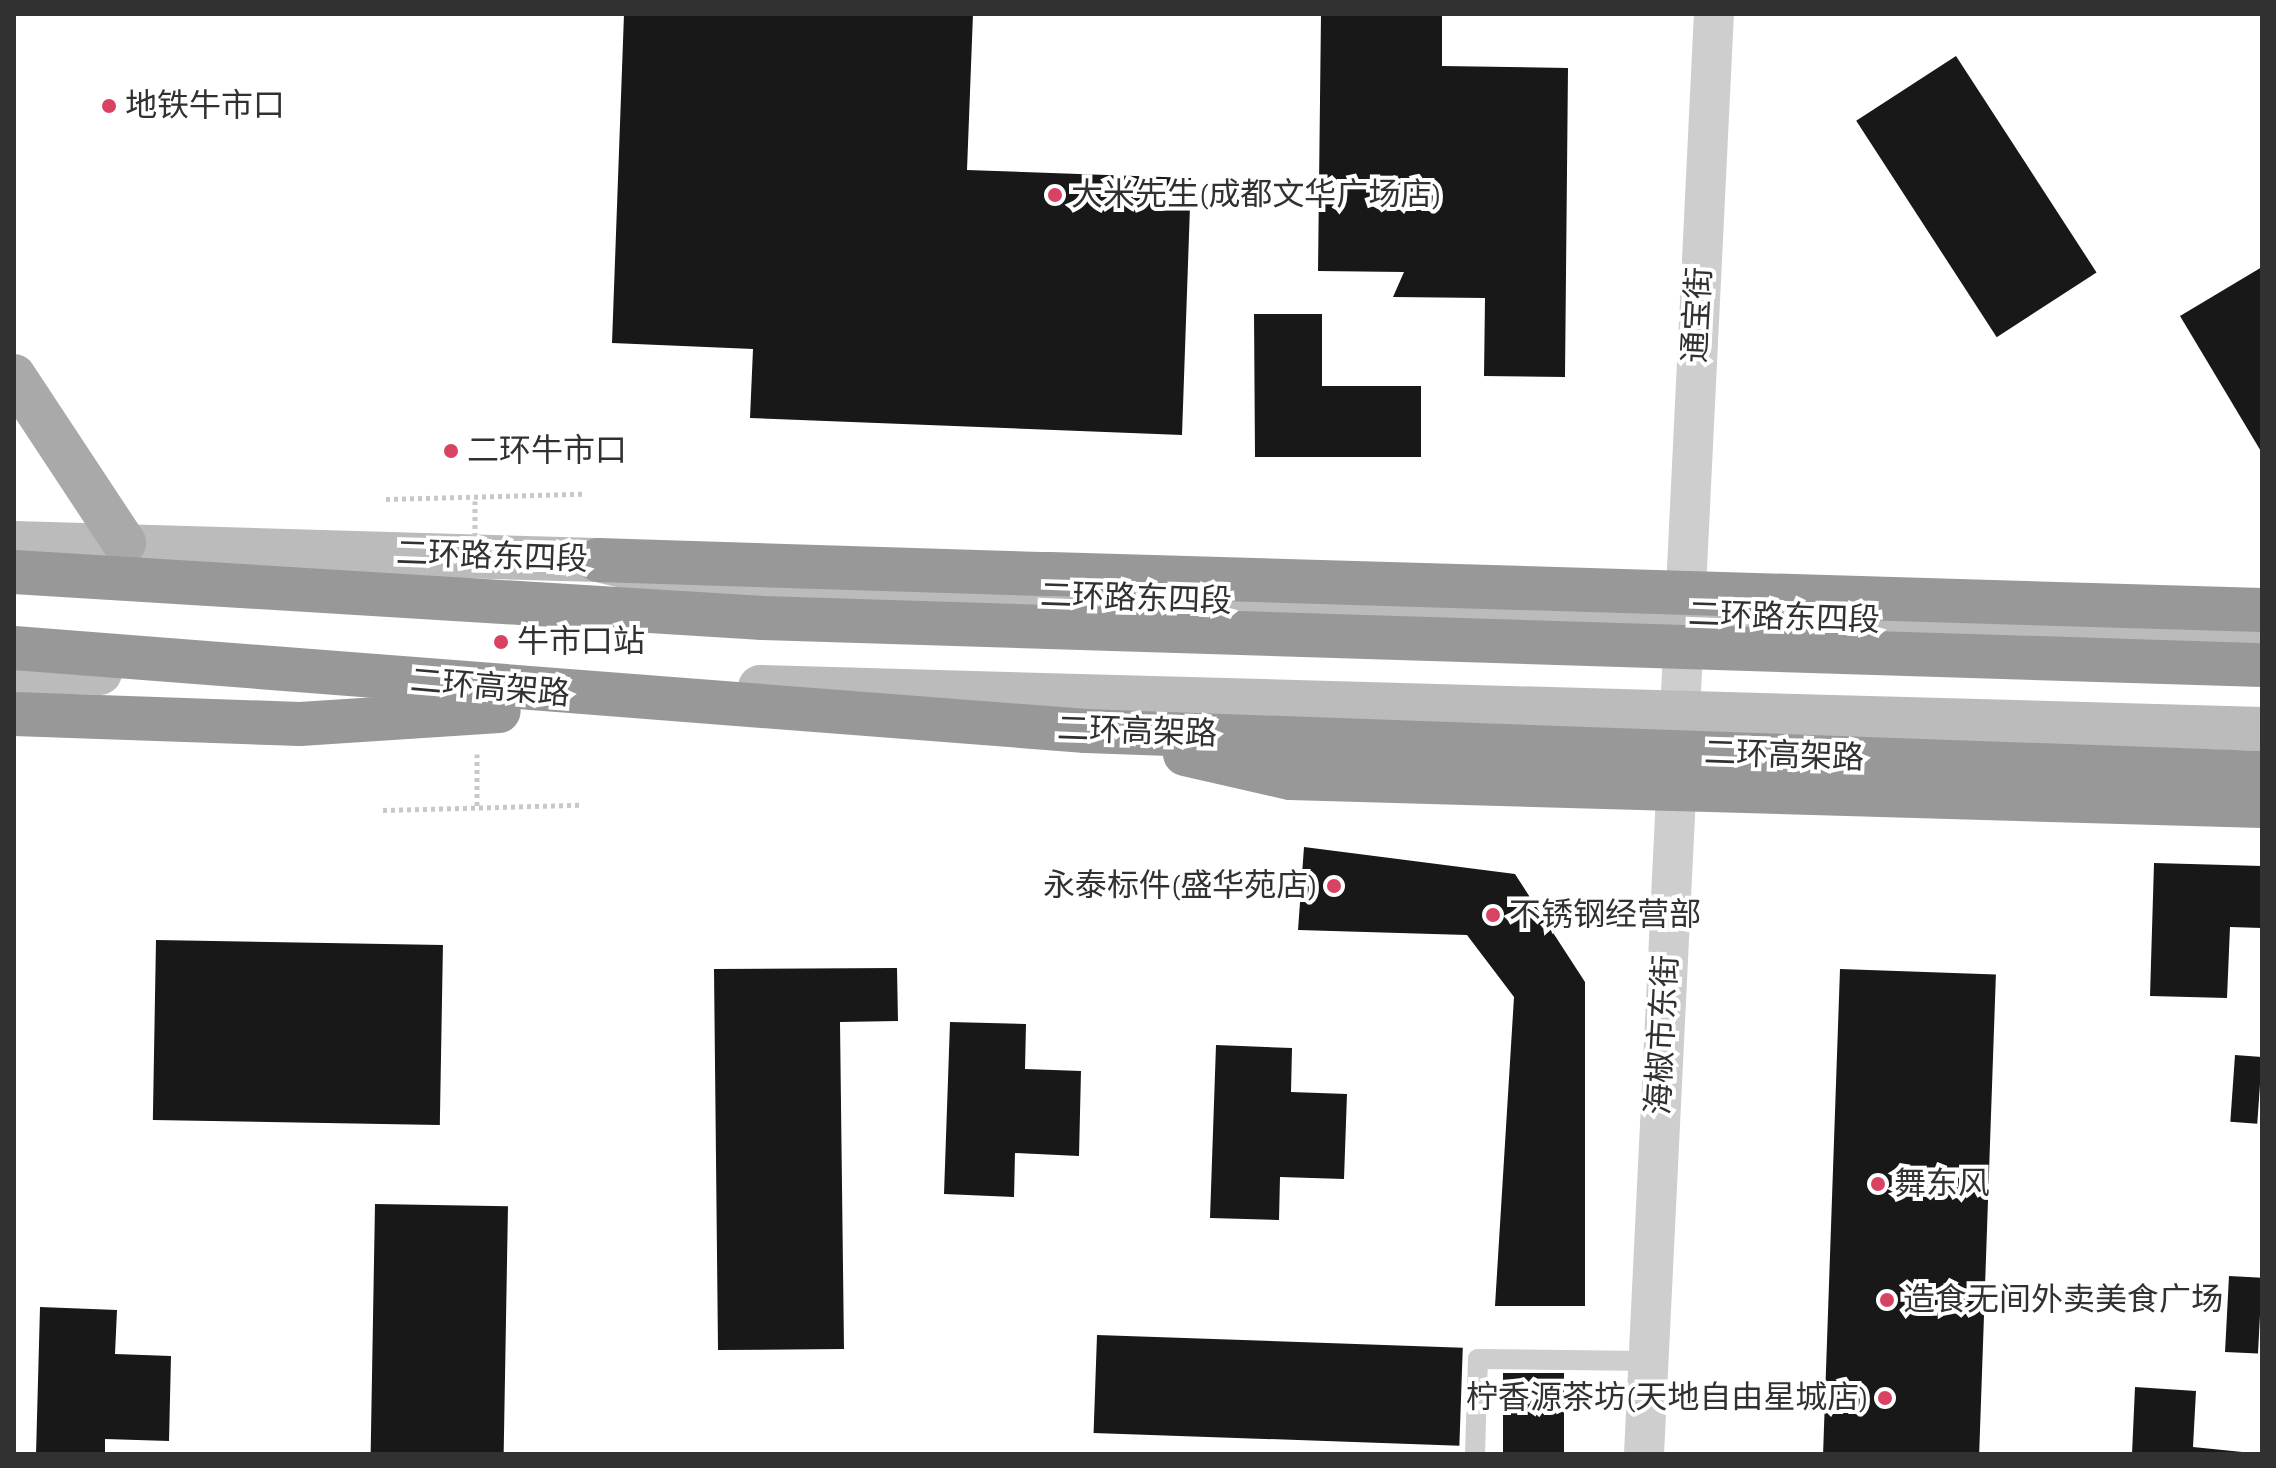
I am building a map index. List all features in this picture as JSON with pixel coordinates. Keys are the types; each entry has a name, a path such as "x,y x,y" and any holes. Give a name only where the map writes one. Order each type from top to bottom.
{"highway":[{"path":"598,560 2262,610"},
{"path":"14,572 763,618 2262,665"},
{"name":"二环高架路","path":"14,648 645,701 1086,731 2262,773"},
{"path":"14,714 300,724 645,701"},
{"path":"1086,731 1290,778 2262,806"}],"main road":[{"path":"14,376 124,543"},
{"name":"二环路东四段","path":"14,543 124,543 598,560 714,587 2262,633"},
{"path":"14,671 1677,717 2262,729"}],"street":[{"name":"通宝街","path":"1681,615 1714,14"},
{"name":"海椒市东街","path":"1644,1454 1681,615"}],"lane":[{"path":"1475,1454 1478,1359 1648,1361"}],"path":[{"path":"386,499 583,494"},
{"path":"383,810 580,805"}],"building":[{"path":"624,14 973,14 967,170 1191,178 1182,435 750,418 753,349 612,343"},
{"path":"1321,14 1442,14 1442,66 1568,68 1565,377 1484,376 1485,298 1393,297 1404,272 1318,271"},
{"path":"1956,56 2097,272 1997,337 1856,121"},
{"path":"2262,267 2262,453 2180,316"},
{"path":"1254,314 1322,314 1322,386 1421,386 1421,457 1255,457"},
{"path":"1304,847 1515,874 1585,982 1585,1306 1495,1306 1514,997 1467,935 1298,930"},
{"path":"2154,863 2262,866 2262,928 2230,927 2227,998 2150,996"},
{"path":"156,940 443,945 440,1125 153,1120"},
{"path":"897,968 898,1021 840,1022 844,1349 718,1350 714,969"},
{"path":"1840,969 1996,974 1979,1454 1823,1454"},
{"path":"950,1022 1026,1024 1025,1069 1081,1071 1079,1156 1015,1153 1014,1197 944,1194"},
{"path":"1216,1045 1292,1048 1291,1092 1347,1094 1344,1179 1280,1177 1279,1220 1210,1218"},
{"path":"2235,1055 2262,1057 2257,1124 2230,1122"},
{"path":"375,1204 508,1206 504,1454 371,1454"},
{"path":"2229,1276 2262,1278 2258,1354 2225,1352"},
{"path":"40,1307 117,1310 115,1354 171,1356 169,1441 105,1439 105,1454 36,1454"},
{"path":"1097,1335 1463,1348 1459,1446 1094,1433"},
{"path":"1503,1373 1564,1373 1564,1454 1503,1454"},
{"path":"2135,1387 2196,1391 2193,1447 2262,1454 2132,1454"}],"place":[{"name":"地铁牛市口","path":"109,106"},
{"name":"大米先生(成都文华广场店)","path":"1055,195"},
{"name":"二环牛市口","path":"451,451"},
{"name":"牛市口站","path":"501,642"},
{"name":"永泰标件(盛华苑店)","path":"1334,886"},
{"name":"不锈钢经营部","path":"1493,915"},
{"name":"舞东风","path":"1878,1184"},
{"name":"造食无间外卖美食广场","path":"1887,1300"},
{"name":"柠香源茶坊(天地自由星城店)","path":"1885,1398"}]}
